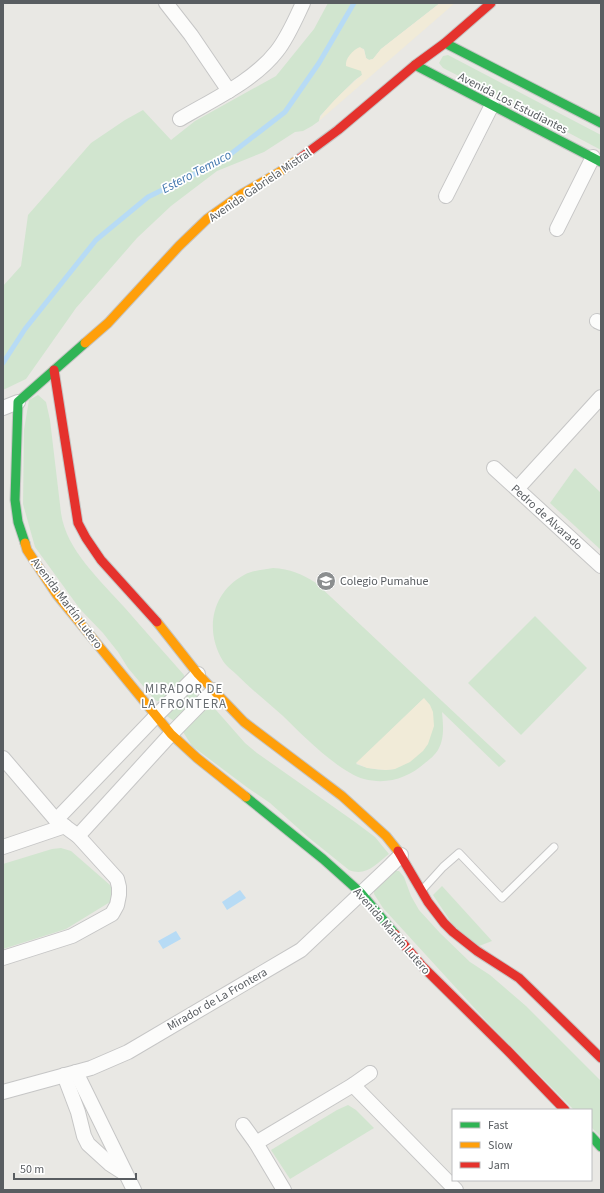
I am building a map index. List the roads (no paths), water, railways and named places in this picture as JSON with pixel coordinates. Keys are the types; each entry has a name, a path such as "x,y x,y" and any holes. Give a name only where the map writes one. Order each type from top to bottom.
{"street":[{"path":"166,3 191,35 229,91"},
{"path":"180,119 229,91 265,66 278,51 291,30 303,3"},
{"name":"Avenida Gabriela Mistral","path":"3,408 18,402 108,324 179,246 207,219 242,194 307,154 415,65 445,43 491,3"},
{"name":"Avenida Los Estudiantes","path":"445,43 599,117"},
{"name":"Avenida Los Estudiantes","path":"415,65 597,160"},
{"path":"446,196 492,105"},
{"path":"557,229 597,160"},
{"path":"54,370 78,523 101,560 157,622 198,674 244,722 342,796 386,836 401,855 436,913 453,932 477,951 518,978 601,1058"},
{"path":"517,490 601,397"},
{"name":"Avenida Martín Lutero","path":"18,402 15,500 18,522 27,550 57,595 171,734 203,762 323,859 361,893 422,966 564,1109"},
{"name":"Pedro de Alvarado","path":"494,468 601,566"},
{"path":"3,847 61,823 156,716 198,674"},
{"path":"78,836 171,734 214,690"},
{"path":"3,758 61,823 78,836 117,879 119,887 117,905 112,914 72,936 3,958"},
{"name":"Mirador de La Frontera","path":"3,1092 91,1068 128,1052 302,950 401,855"},
{"path":"256,1143 353,1085 370,1073"},
{"path":"70,1074 84,1136 88,1144 110,1164 126,1175"},
{"path":"70,1074 134,1190"},
{"path":"353,1085 456,1190"},
{"path":"243,1125 256,1143 284,1190"},
{"path":"592,1137 601,1147"}],"lane":[{"path":"422,891 443,867 458,854 502,898 554,847"}],"water":[{"path":"240,890 246,898 227,910 222,902"},
{"path":"176,931 181,939 163,949 158,941"}],"waterway":[{"name":"Estero Temuco","path":"3,363 25,329 96,240 148,197 223,160 285,112 319,63 354,3"}],"place":[{"name":"Colegio Pumahue","path":"326,581"}],"district":[{"name":"MIRADOR DE LA FRONTERA","path":"184,696"}]}
